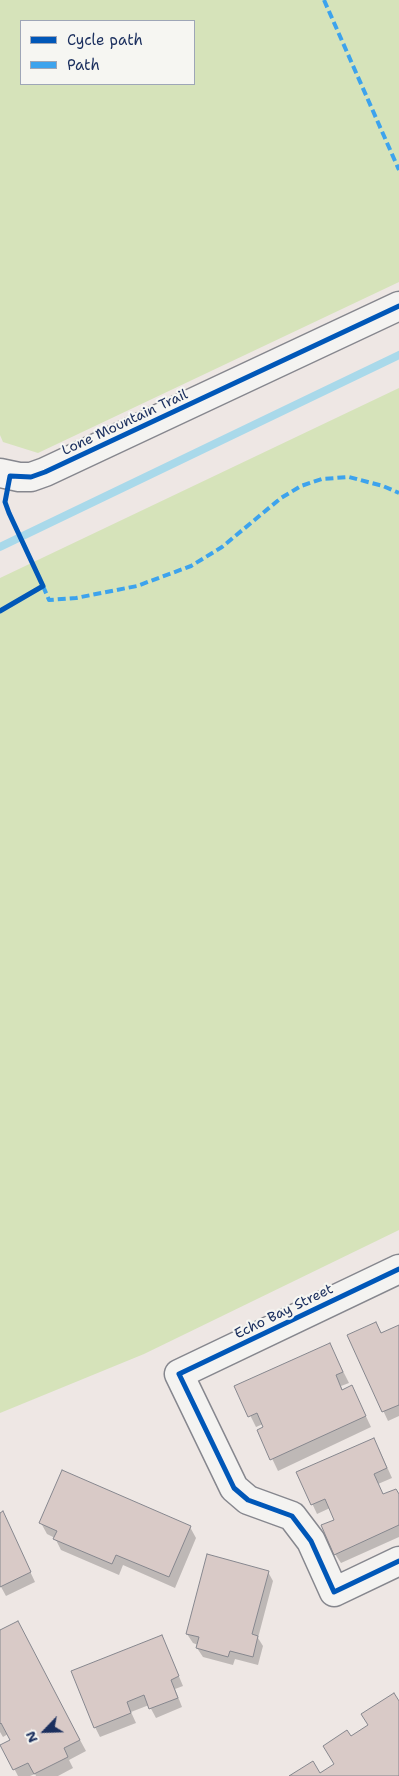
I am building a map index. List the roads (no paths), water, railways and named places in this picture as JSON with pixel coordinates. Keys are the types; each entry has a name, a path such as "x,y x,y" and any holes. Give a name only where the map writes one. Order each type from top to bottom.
{"street":[{"name":"Lone Mountain Trail","path":"5,474 30,478 45,472 399,306"},
{"name":"Echo Bay Street","path":"399,1269 179,1374 234,1488 248,1500 292,1516 311,1541 334,1592 399,1561"}],"waterway":[{"path":"0,547 399,355"}]}
